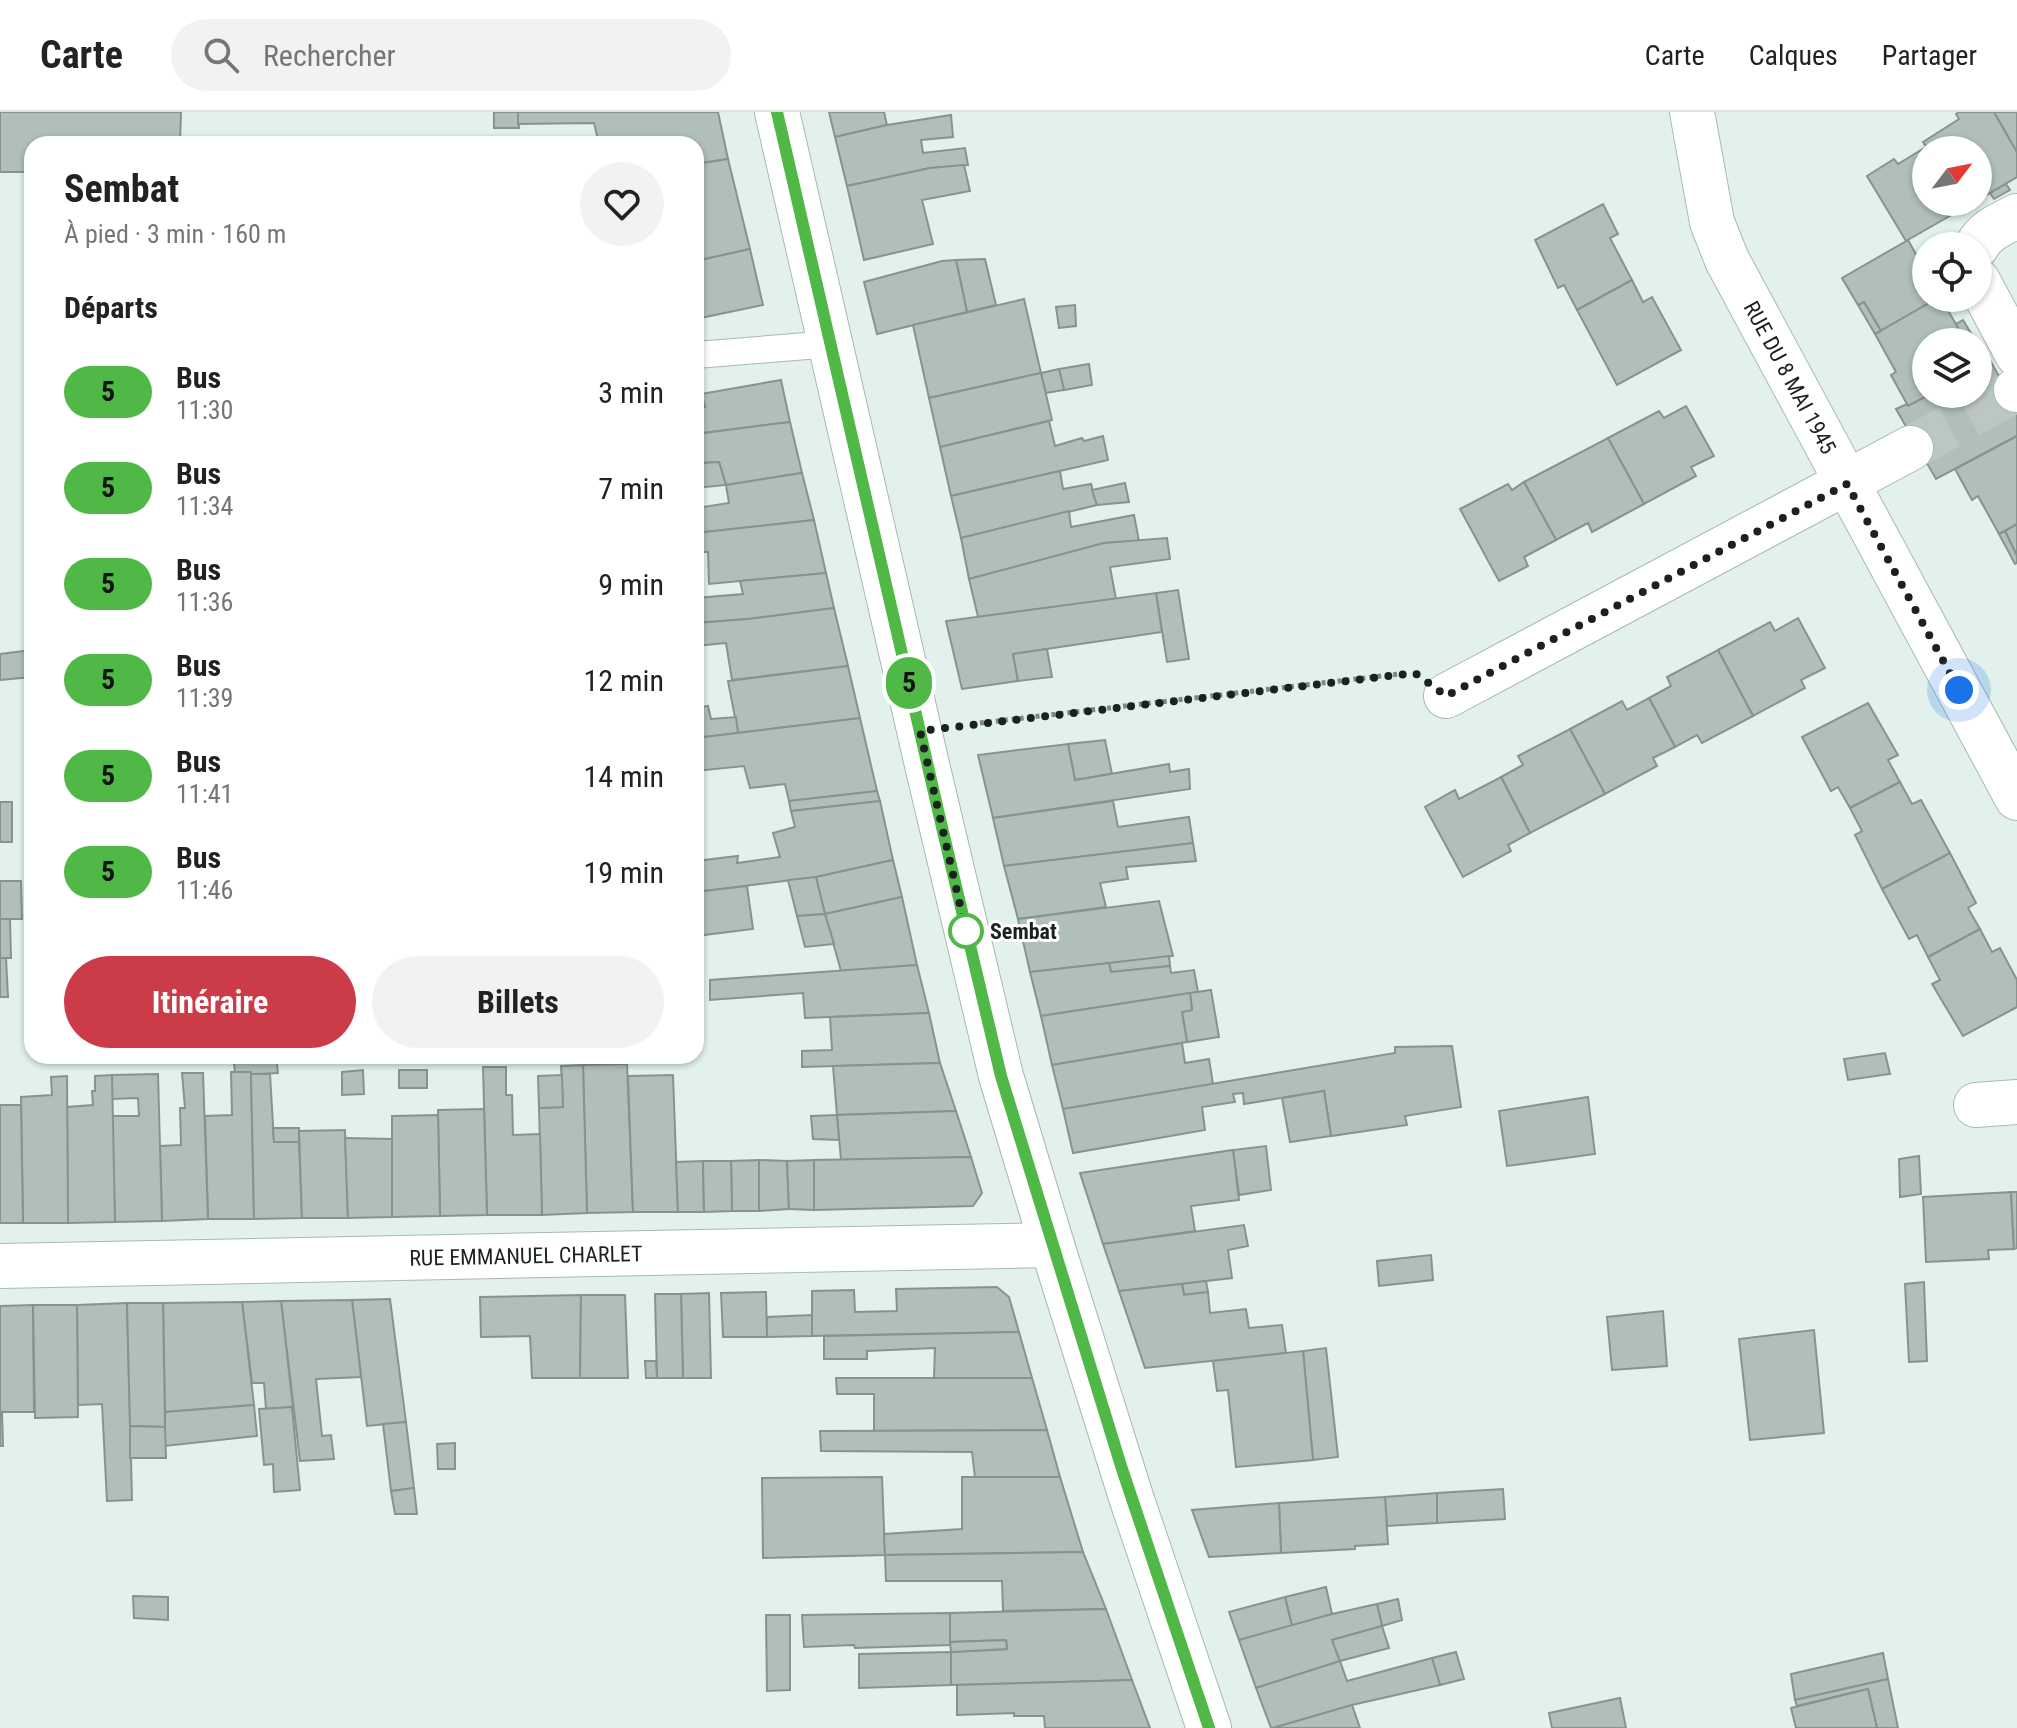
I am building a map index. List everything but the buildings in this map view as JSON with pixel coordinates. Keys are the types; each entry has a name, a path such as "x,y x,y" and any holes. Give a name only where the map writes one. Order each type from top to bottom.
{"street":[{"path":"777,112 1001,1076 1136,1511 1209,1728"},
{"name":"RUE DU 8 MAI 1945","path":"1692,112 1712,222 1727,260 2017,798"},
{"path":"1989,232 2017,216"},
{"path":"1990,312 2017,378"},
{"path":"1446,696 1911,448"},
{"name":"RUE EMMANUEL CHARLET","path":"0,1266 1052,1245"}],"lane":[{"path":"704,354 831,344"}],"path":[{"path":"920,731 1415,673 1446,696"}],"tunnel":[{"path":"1911,448 2016,390"}],"bus line":[{"name":"5","path":"777,112 1001,1076 1122,1469 1209,1728"}],"place":[{"name":"Sembat","path":"966,931"}],"route":[{"path":"966,931 920,731 1415,673 1446,696 1847,484 1959,690"}]}
